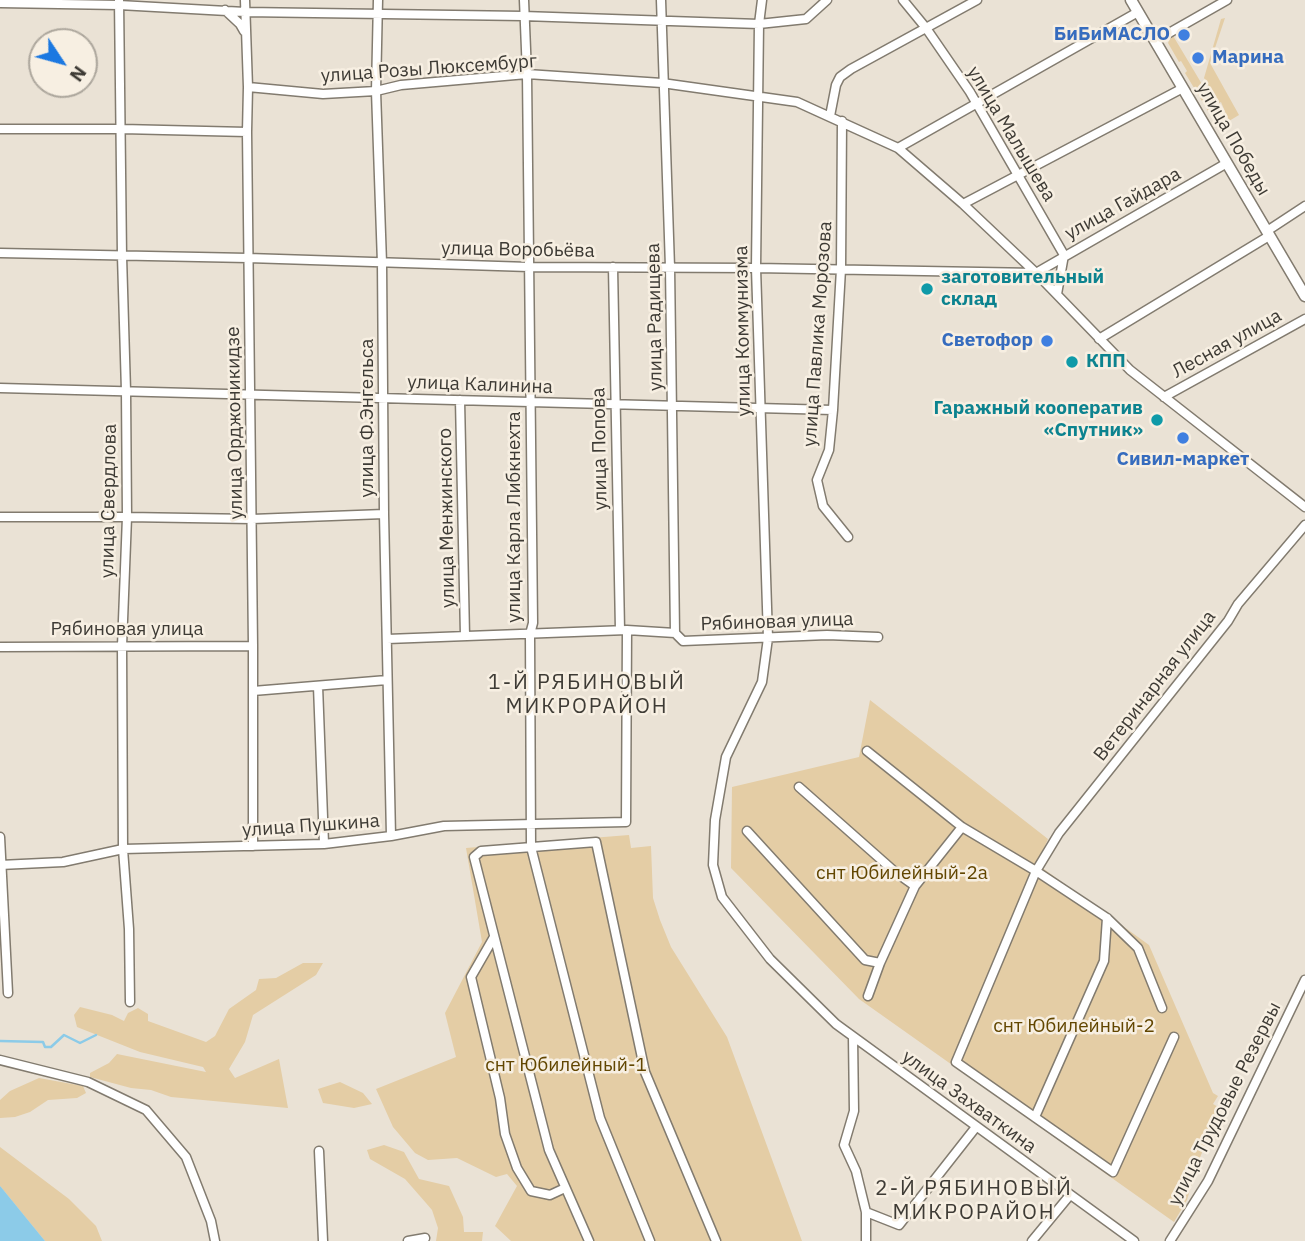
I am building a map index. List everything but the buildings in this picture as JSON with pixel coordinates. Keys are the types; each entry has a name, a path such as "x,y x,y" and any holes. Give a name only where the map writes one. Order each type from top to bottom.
{"street":[{"name":"улица Орджоникидзе","path":"245,0 251,396 253,846"},
{"name":"улица Ф.Энгельса","path":"378,0 376,92 382,262 391,836"},
{"name":"улица Карла Либкнехта","path":"524,0 533,624 530,634 531,847 600,1118 650,1241"},
{"name":"улица Радищева","path":"661,0 670,267 675,633"},
{"name":"улица Коммунизма","path":"762,0 759,24 756,268 768,638 762,682 726,757 715,820 713,865 722,897 770,960 853,1037"},
{"path":"0,3 119,3 245,12 523,16 759,24 806,19 827,0"},
{"name":"улица Малышева","path":"902,0 926,28 976,103 1064,255"},
{"path":"830,116 840,77 977,0"},
{"name":"улица Победы","path":"1131,0 1305,296"},
{"path":"1155,41 1227,0"},
{"name":"улица Свердлова","path":"119,3 127,516 122,646 123,849 129,929 130,1002"},
{"path":"225,10 240,24 245,33"},
{"path":"898,148 1138,12"},
{"name":"улица Розы Люксембург","path":"248,87 323,94 376,92 401,85 527,74 662,83 797,102 898,148 963,204 1036,273 1130,370 1305,507"},
{"path":"963,204 1183,88"},
{"name":"улица Павлика Морозова","path":"842,121 841,269 833,410 829,450 817,483 823,506 848,537"},
{"path":"0,129 247,132"},
{"name":"улица Гайдара","path":"1036,273 1227,163"},
{"path":"1098,339 1268,234 1305,206"},
{"name":"улица Воробьёва","path":"0,253 529,267 1036,273"},
{"path":"1057,294 1064,255"},
{"name":"улица Попова","path":"613,267 615,404 624,630 626,822"},
{"name":"Лесная улица","path":"1164,397 1305,319"},
{"name":"улица Калинина","path":"0,388 833,410"},
{"name":"улица Менжинского","path":"460,400 465,636"},
{"path":"0,517 252,519 384,514"},
{"name":"Ветеринарная улица","path":"1035,1117 956,1062 1037,871 1059,833 1228,621 1238,604 1305,525"},
{"name":"Рябиновая улица","path":"387,639 624,630 675,633 683,641 827,635 877,636"},
{"name":"Рябиновая улица","path":"0,646 253,646"},
{"path":"253,691 387,680"},
{"path":"318,686 324,844"},
{"path":"867,751 962,827 1037,871 1107,918 1138,948 1162,1008"},
{"path":"799,787 894,871 915,886"},
{"name":"улица Пушкина","path":"1,865 63,862 123,849 324,844 444,826 626,822"},
{"path":"868,996 880,962 915,886 962,827"},
{"path":"747,831 865,960 880,962"},
{"path":"0,837 8,993"},
{"path":"589,1241 549,1150 474,857 481,851 596,842 645,1072 716,1241"},
{"path":"1107,918 1104,961 1035,1117 1113,1172 1174,1037"},
{"path":"494,937 471,977 500,1098 505,1134 517,1168 531,1191 550,1195 565,1188"},
{"name":"улица Трудовые Резервы","path":"1170,1241 1208,1181 1305,980"},
{"path":"853,1037 854,1111 844,1145 856,1171 866,1212 866,1241"},
{"name":"улица Захваткина","path":"853,1037 1135,1241"},
{"path":"0,1060 89,1082 146,1110 186,1157 211,1221 215,1241"},
{"path":"866,1212 899,1225 976,1127"},
{"path":"319,1152 323,1241"},
{"path":"1032,1241 1070,1195"},
{"path":"408,1241 425,1238"}],"green space":[{"path":"1225,18 1210,63 1239,115 1229,121 1221,102 1219,103 1204,78 1221,19"},
{"path":"1172,34 1215,106 1208,111 1185,73 1187,71 1168,43"},
{"path":"870,700 1048,839 1037,864 1149,945 1213,1093 1218,1096 1213,1104 1220,1108 1199,1160 1187,1200 1174,1222 859,999 731,868 732,787 859,757"},
{"name":"снт Юбилейный-1","path":"629,835 631,848 651,846 653,898 660,920 671,947 727,1037 802,1241 511,1241 495,1226 517,1186 507,1174 496,1177 457,1158 428,1160 415,1153 393,1127 376,1089 456,1057 445,1013 482,942 466,848"},
{"path":"303,963 323,963 316,975 253,1015 245,1042 229,1069 235,1078 279,1059 288,1108 171,1097 90,1077 90,1073 109,1063 117,1054 206,1072 203,1067 140,1052 77,1027 74,1015 80,1007 124,1021 128,1013 138,1008 148,1014 148,1021 206,1042 215,1036 229,1009 256,990 259,979 276,978"},
{"path":"39,1078 83,1086 86,1093 77,1098 48,1100 30,1112 0,1118 0,1100 10,1091"},
{"path":"340,1082 363,1093 372,1104 354,1108 323,1103 318,1089"},
{"path":"384,1145 404,1152 419,1179 449,1186 463,1217 464,1232 483,1232 482,1241 436,1241 438,1228 432,1210 405,1179 370,1159 367,1150"},
{"path":"0,1147 69,1199 96,1226 102,1241 45,1241 0,1186"}],"water":[{"path":"1,1187 45,1241 0,1241"}],"waterway":[{"path":"0,1041 43,1042 45,1047 51,1047 64,1035 80,1043 96,1035"}],"place":[{"name":"БиБиМАСЛО","path":"1184,35"},
{"name":"Марина","path":"1198,58"},
{"name":"заготовительный склад","path":"927,289"},
{"name":"Светофор","path":"1047,341"},
{"name":"КПП","path":"1072,362"},
{"name":"Гаражный кооператив «Спутник»","path":"1157,420"},
{"name":"Сивил-маркет","path":"1183,438"}],"district":[{"name":"1-Й РЯБИНОВЫЙ МИКРОРАЙОН","path":"587,695"},
{"name":"2-Й РЯБИНОВЫЙ МИКРОРАЙОН","path":"974,1201"}],"park label":[{"name":"снт Юбилейный-2а","path":"902,874"},
{"name":"снт Юбилейный-2","path":"1074,1027"}]}
